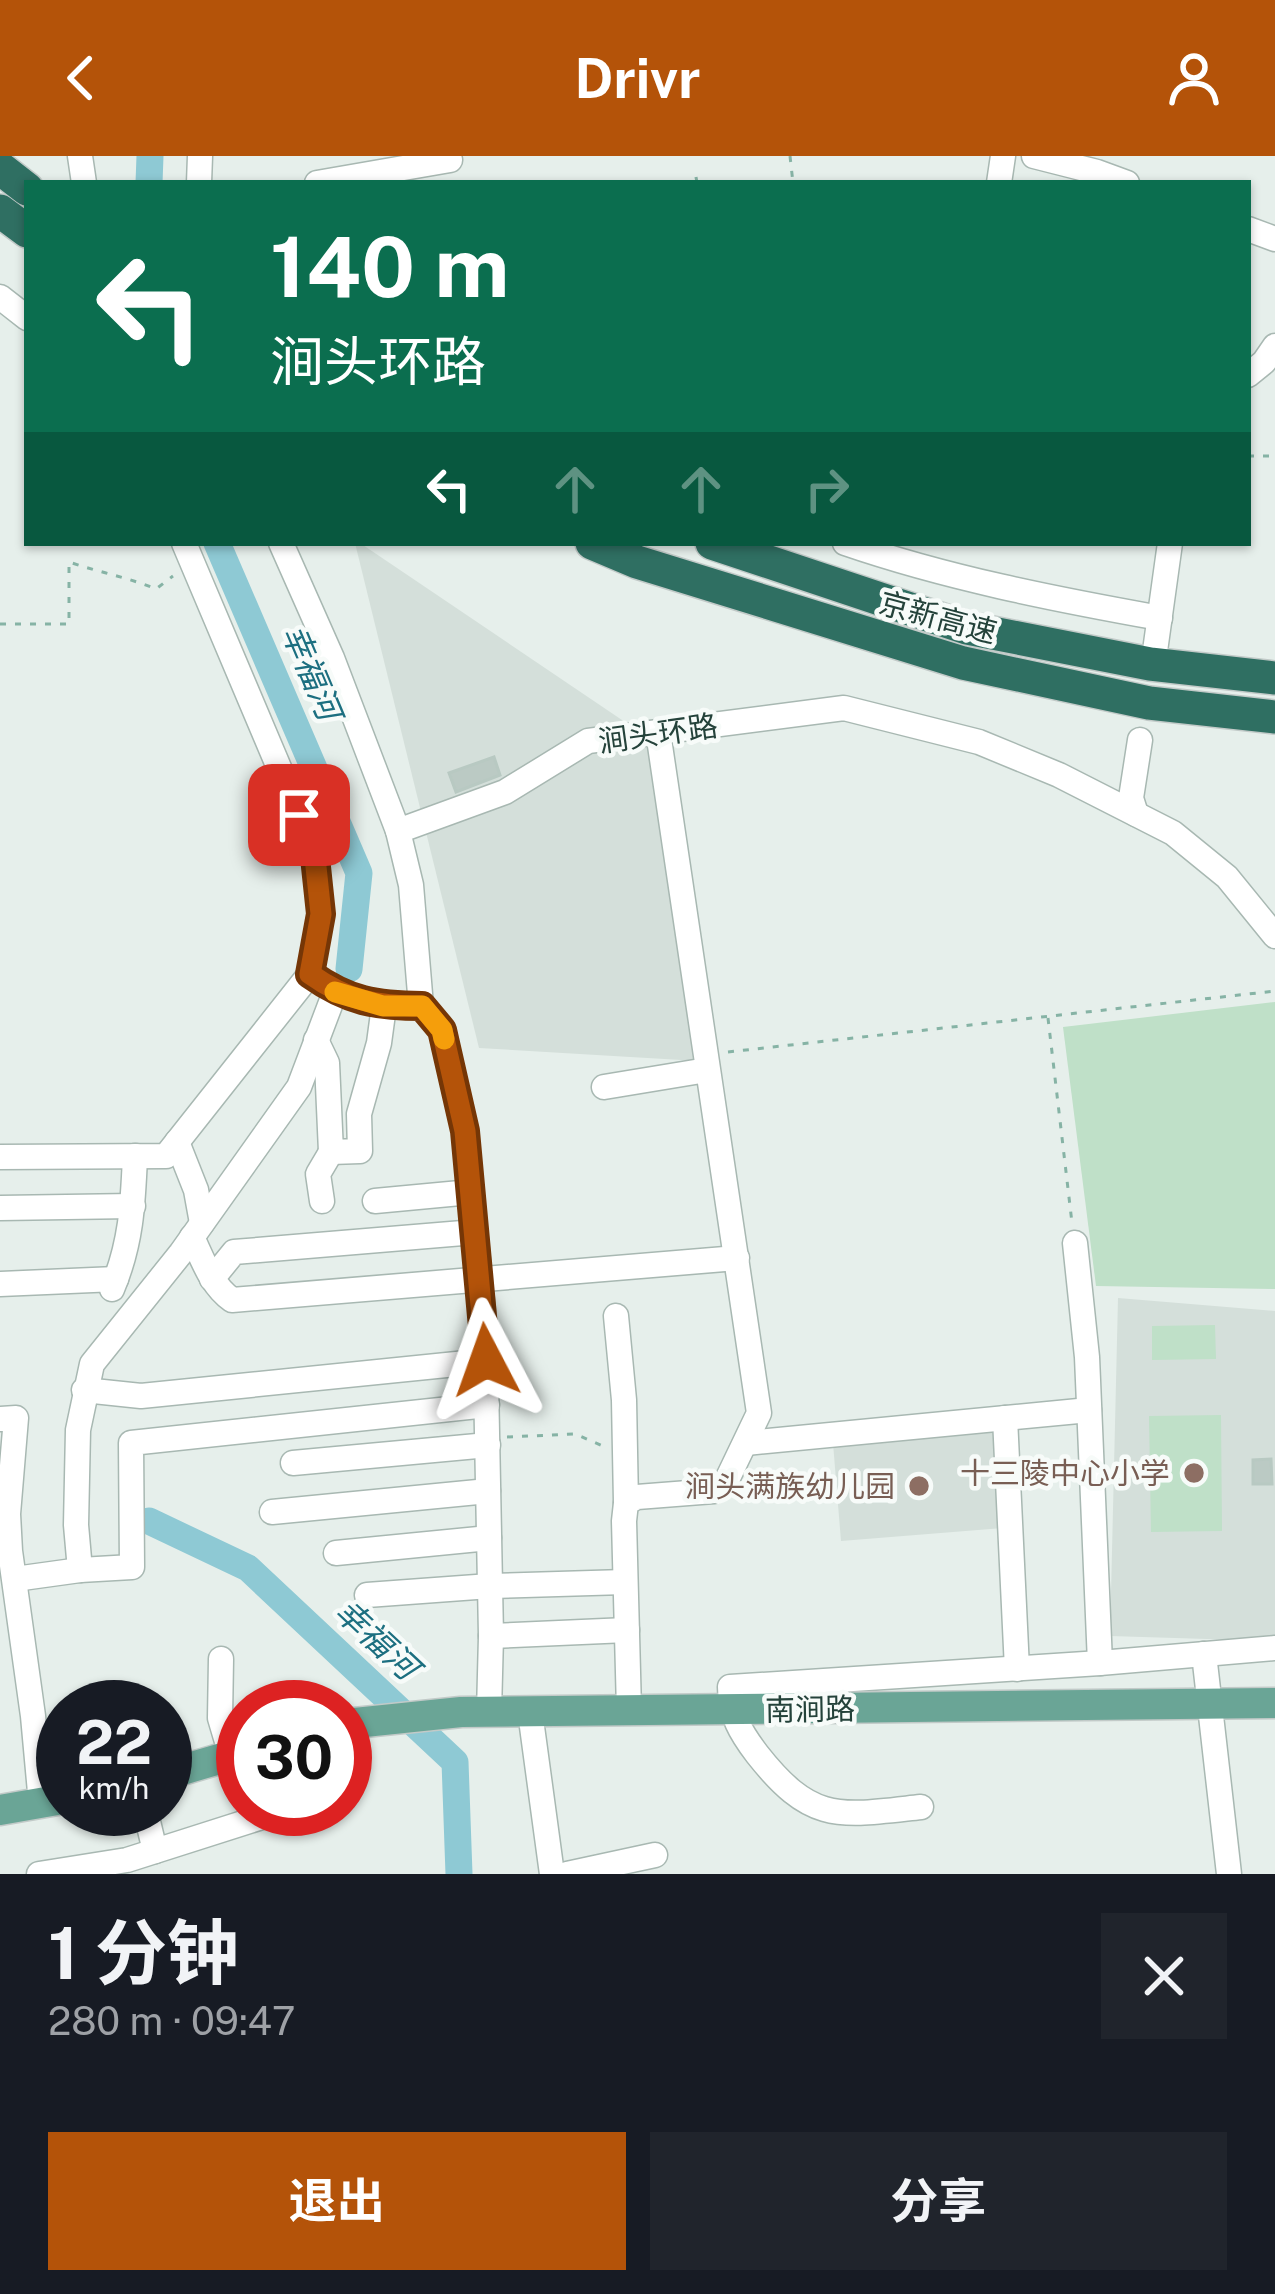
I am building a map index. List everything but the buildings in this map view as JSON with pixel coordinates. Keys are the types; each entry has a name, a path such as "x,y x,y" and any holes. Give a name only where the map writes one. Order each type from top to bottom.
{"highway":[{"path":"0,168 24,188"},
{"name":"京新高速","path":"599,546 963,663 1149,703 1275,717"},
{"name":"京新高速","path":"721,546 967,628 1150,664 1275,678"}],"main road":[{"name":"南涧路","path":"372,1721 475,1712 1275,1703"},
{"path":"0,1810 36,1804"}],"street":[{"path":"1034,156 1117,180"},
{"path":"333,180 450,160"},
{"path":"0,297 24,316"},
{"path":"1251,373 1275,346"},
{"path":"0,1157 166,1156 181,1149 310,974 321,914 314,848 185,546"},
{"path":"282,546 332,658 398,831 411,885 422,1006 442,1030 465,1131 486,1360 488,1441 491,1636 475,1712"},
{"path":"854,546 905,564 1160,618"},
{"path":"1155,651 1170,546"},
{"name":"涧头环路","path":"398,831 505,792 588,741 844,708 979,742 1059,775 1173,833 1227,877 1275,936"},
{"path":"626,1503 637,1496 714,1491 729,1478 759,1413 658,733"},
{"path":"1136,814 1131,798 1139,740"},
{"path":"310,974 335,992 383,1006 422,1006"},
{"path":"80,1570 78,1430 92,1364 197,1230 299,1087 335,992"},
{"path":"331,1152 360,1151 359,1114 379,1043 383,1006"},
{"path":"316,1040 327,1063 331,1152 318,1174 322,1201"},
{"path":"604,1087 706,1062"},
{"path":"181,1149 196,1190 197,1230 212,1279 232,1300 736,1258"},
{"path":"0,1284 114,1284 125,1257 135,1156"},
{"path":"375,1201 471,1192"},
{"path":"0,1208 133,1206"},
{"path":"212,1279 234,1252 475,1232"},
{"path":"1075,1243 1089,1410 1100,1663"},
{"path":"616,1316 624,1400 629,1710"},
{"path":"84,1390 140,1396 486,1360"},
{"path":"15,1579 132,1567 131,1443 487,1405"},
{"path":"746,1443 1089,1410"},
{"path":"0,1419 16,1418 5,1551 15,1579 36,1705"},
{"path":"1006,1418 1017,1669"},
{"path":"293,1463 488,1441"},
{"path":"272,1512 488,1492"},
{"path":"337,1553 489,1538"},
{"path":"367,1595 626,1582"},
{"path":"491,1636 627,1630"},
{"path":"921,1807 850,1815 822,1810 798,1798 746,1740 730,1710 730,1688 1275,1648"},
{"path":"1204,1654 1229,1874"},
{"path":"221,1659 221,1680"},
{"path":"952,1673 954,1708"},
{"path":"530,1712 551,1874"},
{"path":"49,1873 119,1868 216,1832"},
{"path":"151,1836 155,1851"},
{"path":"567,1874 616,1869 655,1856"}],"path":[{"path":"0,623 69,624 69,562 156,589 169,577 196,571"},
{"path":"706,1062 1275,991"},
{"path":"1048,1016 1075,1243"},
{"path":"488,1441 575,1434 602,1445 626,1465"}],"shaded area":[{"path":"356,546 364,546 659,745 715,1062 479,1048"},
{"name":"十三陵中心小学","path":"1118,1298 1275,1311 1275,1641 1110,1636"},
{"name":"涧头满族幼儿园","path":"998,1431 1003,1528 841,1541 833,1443"}],"green space":[{"path":"1275,1002 1275,1289 1096,1286 1063,1027"},
{"path":"1215,1325 1216,1359 1152,1360 1152,1326"},
{"path":"1221,1415 1222,1531 1151,1532 1149,1416"}],"waterway":[{"name":"幸福河","path":"149,180 150,156"},
{"name":"幸福河","path":"218,546 359,873 349,969"},
{"name":"幸福河","path":"149,1521 248,1568 455,1762 459,1874"}],"slow traffic":[{"path":"335,992 383,1006 422,1006 444,1039"}],"place":[{"name":"十三陵中心小学","path":"1194,1473"},
{"name":"涧头满族幼儿园","path":"919,1486"}],"route":[{"path":"299,815 314,848 321,914 310,974 335,992 383,1006 422,1006 442,1030 465,1131 486,1360"}]}
